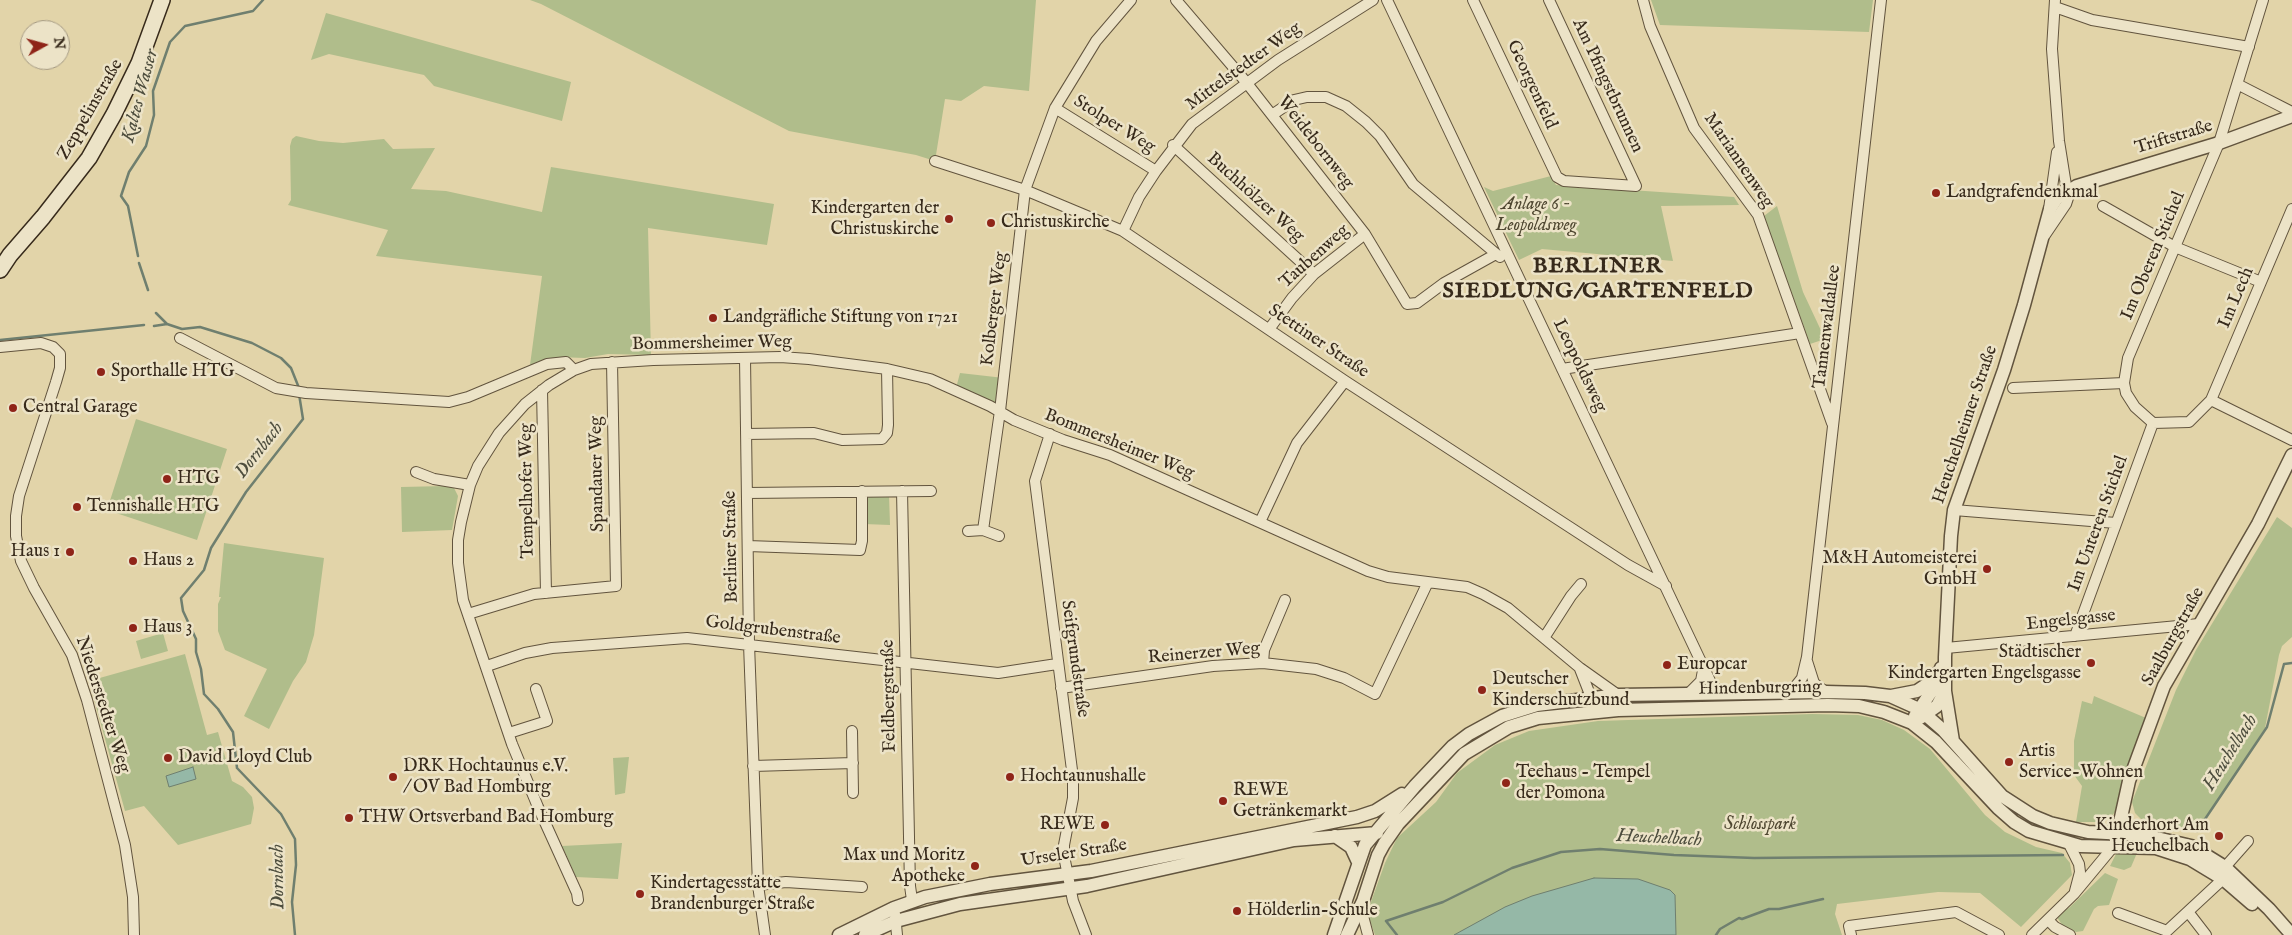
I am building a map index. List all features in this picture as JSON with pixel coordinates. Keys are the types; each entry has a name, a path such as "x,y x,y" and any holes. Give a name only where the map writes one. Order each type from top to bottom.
{"main road":[{"name":"Zeppelinstraße","path":"0,270 10,255 43,217 89,158 140,63 162,0"}],"street":[{"name":"Kolberger Weg","path":"984,530 1000,412 1025,190 1055,108 1096,41 1131,0"},
{"name":"Weidebornweg","path":"1176,0 1272,114 1365,234 1406,303 1412,305 1420,301 1444,283 1496,254"},
{"name":"Mittelstedter Weg","path":"1122,230 1173,145 1192,124 1246,82 1307,40 1373,0"},
{"name":"Leopoldsweg","path":"1387,0 1712,684 1723,694"},
{"name":"Georgenfeld","path":"1473,0 1552,170 1562,181 1636,186"},
{"name":"Am Pfingstbrunnen","path":"1549,0 1636,186"},
{"name":"Mariannenweg","path":"1643,0 1650,26 1694,128 1758,215 1833,426"},
{"name":"Tannenwaldallee","path":"1784,693 1794,688 1802,678 1807,657 1880,0"},
{"name":"Im Oberen Stichel","path":"2124,383 2128,358 2219,143 2239,84 2263,0"},
{"path":"2055,3 2092,20 2249,47"},
{"name":"Heuchelheimer Straße","path":"2043,238 2066,204 2052,49 2055,3"},
{"path":"2239,84 2292,114"},
{"path":"1272,114 1294,100 1307,97 1326,97 1346,106 1380,136 1414,184 1496,254 1512,263"},
{"name":"Stolper Weg","path":"1055,108 1156,171"},
{"name":"Triftstraße","path":"2066,190 2219,143 2292,114"},
{"name":"Heuchelheimer Straße","path":"1922,712 1936,706 1945,691 1944,658 1950,536 1954,510 2004,370 2043,238 2059,141"},
{"name":"Buchhölzer Weg","path":"1173,145 1314,274"},
{"name":"Stettiner Straße","path":"935,162 1025,190 1122,230 1270,328 1345,381 1628,566 1666,586"},
{"name":"Heuchelheimer Straße","path":"2048,213 2066,190"},
{"path":"2103,206 2175,247 2261,282"},
{"name":"Im Lech","path":"2211,400 2292,209"},
{"name":"Taubenweg","path":"1270,328 1292,298 1314,274 1365,234"},
{"path":"1562,369 1800,333"},
{"path":"180,338 269,384 302,392 449,402 547,364 566,362 574,370"},
{"name":"Niederstedter Weg","path":"0,347 41,343 53,347 60,354 60,368 56,382 19,496 16,536 22,561 34,588 72,655 87,700 126,845 134,935"},
{"name":"Bommersheimer Weg","path":"578,900 577,893 538,807 508,733 468,614 460,582 458,540 470,485 478,466 499,433 525,404 542,390 574,370 591,364 744,358 809,359 887,369 930,379 1050,434 1110,455 1375,573 1388,577 1467,587 1483,594 1508,608 1580,668 1618,695"},
{"name":"Berliner Straße","path":"744,358 753,766 758,885 765,935"},
{"name":"Spandauer Weg","path":"546,593 616,586 612,362"},
{"path":"746,434 814,433 842,440 882,439 887,433 888,425 887,369"},
{"path":"1260,522 1297,443 1345,381"},
{"path":"2013,388 2124,383 2129,400 2143,416 2153,423 2189,422 2211,400 2292,440"},
{"name":"Tempelhofer Weg","path":"542,390 546,593"},
{"name":"Im Unteren Stichel","path":"2075,636 2153,423"},
{"name":"Seifgrundstraße","path":"1050,434 1035,481 1073,778 1072,798 1064,845 1067,875 1070,890 1086,935"},
{"name":"Saalburgstraße","path":"2113,847 2119,834 2129,781 2164,686 2258,524 2292,455"},
{"path":"416,472 434,479 470,485"},
{"path":"747,492 931,490"},
{"path":"748,546 860,550 862,541 862,491"},
{"name":"Feldbergstraße","path":"902,491 910,886 912,900"},
{"path":"1954,510 2116,524"},
{"path":"968,531 984,530 999,536"},
{"name":"Reinerzer Weg","path":"1061,688 1213,666 1263,664 1316,668 1344,678 1375,694 1428,582"},
{"path":"1544,638 1581,584"},
{"path":"468,614 529,595 546,593"},
{"path":"1263,664 1264,650 1285,600"},
{"name":"Engelsgasse","path":"1944,658 2022,642 2199,624"},
{"name":"Goldgrubenstraße","path":"487,666 537,651 622,641 696,638 906,664 998,673 1057,664"},
{"name":"Tannenwaldallee","path":"1807,657 1809,671 1814,683 1826,692"},
{"path":"1890,696 1917,691 1926,686 1944,658"},
{"name":"Heuchelheimer Straße","path":"1912,723 1922,712 1937,683 1944,658"},
{"path":"1687,694 1701,681 1704,665"},
{"path":"1580,668 1586,686 1593,698 1600,706 1612,710"},
{"path":"1576,714 1584,711 1593,698 1595,685 1590,674"},
{"path":"1570,700 1581,694 1586,686"},
{"path":"508,733 547,721 536,689"},
{"path":"1945,691 1953,741"},
{"name":"Hindenburgring","path":"1415,786 1454,746 1469,734 1515,710 1570,700 1618,695 1865,693 1890,696 1922,712 1953,741 2002,796 2018,808 2050,823 2088,832 2144,835 2184,844 2224,873"},
{"name":"Hindenburgring","path":"1398,824 1464,754 1509,727 1538,718 1612,710 1859,706 1884,712 1912,723 1949,754 1998,808 2014,822 2044,838 2087,847 2156,848 2224,873"},
{"path":"852,732 853,793"},
{"path":"753,766 853,763"},
{"path":"1334,935 1346,905 1362,850 1415,786"},
{"name":"Urseler Straße","path":"865,935 895,915 912,900 990,884 1067,875 1372,812 1415,786"},
{"name":"Urseler Straße","path":"1321,823 1363,824 1374,834"},
{"path":"1347,935 1363,901 1378,855 1398,824"},
{"name":"Urseler Straße","path":"839,935 895,915 960,904 1070,890 1294,840 1374,834 1390,829 1398,824"},
{"path":"1374,834 1378,855"},
{"path":"1335,836 1351,847 1358,862"},
{"path":"2118,913 2167,931 2189,913 2224,873 2248,841"},
{"path":"2069,844 2074,851 2080,872 2074,894"},
{"path":"2032,935 2074,894 2113,847"},
{"path":"2224,873 2281,935"},
{"path":"2224,873 2269,909 2292,935"},
{"path":"758,885 786,882 862,887"},
{"path":"1359,935 1368,935 1363,916 1363,901"},
{"path":"1851,935 1849,926 1956,912 1981,930 1999,935"},
{"path":"2189,913 2206,935"},
{"path":"895,915 897,935"},
{"path":"2048,920 2061,931 2070,935"}],"green space":[{"path":"530,0 1036,0 1029,91 984,86 961,101 945,99 935,161 916,155 789,131"},
{"path":"1651,0 1873,0 1869,32 1660,25"},
{"path":"326,13 571,82 562,121 434,86 424,75 329,54 311,60"},
{"path":"296,136 319,141 343,143 384,139 393,149 435,148 411,189 446,191 542,212 551,167 774,204 767,245 648,228 651,355 608,354 585,358 557,357 530,365 542,276 376,256 388,230 288,205 291,200 290,146 292,139"},
{"name":"Anlage 6 - Leopoldsweg","path":"1551,176 1556,185 1734,197 1739,205 1661,206 1673,261 1542,249 1519,260 1484,187 1493,191"},
{"path":"1777,206 1803,292 1825,339 1810,344 1764,216"},
{"path":"960,373 1004,378 1000,411 955,392"},
{"name":"HTG","path":"136,419 227,449 197,540 107,510"},
{"path":"446,486 454,488 458,496 452,530 402,532 401,487"},
{"path":"871,494 889,494 890,525 864,524 864,501"},
{"path":"2277,517 2292,528 2292,637 2282,646 2279,655 2265,728 2212,809 2195,831 2191,832 2141,819 2135,813 2132,802 2176,690 2196,650"},
{"path":"224,543 324,558 314,635 306,662 293,681 269,729 244,716 267,669 225,650 218,631 218,604 221,597 219,597"},
{"path":"163,633 168,651 141,659 136,641"},
{"name":"David Lloyd Club","path":"185,654 207,735 218,732 232,781 243,787 252,797 254,808 251,824 178,845 144,806 125,811 89,681"},
{"path":"2094,696 2146,718 2123,778 2115,812 2111,817 2097,822 2076,822 2082,786 2074,775 2074,741 2082,701 2092,704"},
{"name":"Schlosspark","path":"1812,714 1858,715 1882,720 1904,730 1930,749 1985,815 2005,832 2036,847 2062,853 2070,863 2072,875 2021,927 1980,893 1938,892 1837,904 1835,914 1842,935 1375,935 1367,913 1385,863 1397,838 1436,802 1457,773 1495,745 1529,731 1598,721"},
{"path":"629,757 625,793 615,795 613,758"},
{"path":"622,843 618,879 576,877 562,846"},
{"path":"2124,852 2137,853 2131,867 2124,870 2110,866 2116,854"},
{"path":"2105,873 2118,879 2109,905 2098,906 2094,909 2083,931 2076,932 2063,926 2056,916 2070,907"}],"shaded area":[{"path":"193,767 196,779 169,787 166,776"},
{"path":"1594,878 1638,879 1670,890 1675,895 1676,935 1454,935 1505,907 1532,896"}],"waterway":[{"name":"Kaltes Wasser","path":"138,256 128,206 121,196 129,172 146,146 154,115 153,91 170,42 185,26 253,11 263,0"},
{"name":"Kaltes Wasser","path":"139,263 148,290"},
{"name":"Dornbach","path":"156,313 167,324 182,329 200,327 252,343 281,358 291,368 299,388"},
{"path":"154,326 167,324"},
{"path":"0,340 144,325"},
{"name":"Dornbach","path":"295,935 292,902 296,865 295,839 281,814 237,768 233,732 218,709 204,694 201,669 196,652 196,639 183,611 181,598 204,570 211,548 246,492 303,419 299,394"},
{"name":"Heuchelbach","path":"2197,831 2267,727 2284,664 2292,663"},
{"name":"Heuchelbach","path":"1397,935 1386,921 1443,902 1512,868 1561,852 1600,849 1674,855 1754,858 2063,855"},
{"path":"1716,935 1720,929 1739,918 1742,919 1769,909 1779,909 1823,899"}],"place":[{"name":"Landgrafendenkmal","path":"1936,193"},
{"name":"Kindergarten der Christuskirche","path":"949,219"},
{"name":"Christuskirche","path":"991,223"},
{"name":"Landgräfliche Stiftung von 1721","path":"713,318"},
{"name":"Sporthalle HTG","path":"101,372"},
{"name":"Central Garage","path":"13,408"},
{"name":"HTG","path":"167,479"},
{"name":"Tennishalle HTG","path":"77,507"},
{"name":"Haus 1","path":"70,552"},
{"name":"Haus 2","path":"133,561"},
{"name":"M&H Automeisterei GmbH","path":"1987,569"},
{"name":"Haus 3","path":"133,628"},
{"name":"Städtischer Kindergarten Engelsgasse","path":"2091,663"},
{"name":"Europcar","path":"1667,665"},
{"name":"Deutscher Kinderschutzbund","path":"1482,690"},
{"name":"David Lloyd Club","path":"168,758"},
{"name":"Artis Service-Wohnen","path":"2009,762"},
{"name":"DRK Hochtaunus e.V. / OV Bad Homburg","path":"393,777"},
{"name":"Hochtaunushalle","path":"1010,777"},
{"name":"Teehaus - Tempel der Pomona","path":"1506,783"},
{"name":"REWE Getränkemarkt","path":"1223,801"},
{"name":"THW Ortsverband Bad Homburg","path":"349,818"},
{"name":"REWE","path":"1105,825"},
{"name":"Kinderhort Am Heuchelbach","path":"2219,836"},
{"name":"Max und Moritz Apotheke","path":"975,866"},
{"name":"Kindertagesstätte Brandenburger Straße","path":"640,894"},
{"name":"Hölderlin-Schule","path":"1237,911"}],"district":[{"name":"BERLINER SIEDLUNG/GARTENFELD","path":"1598,280"}]}
